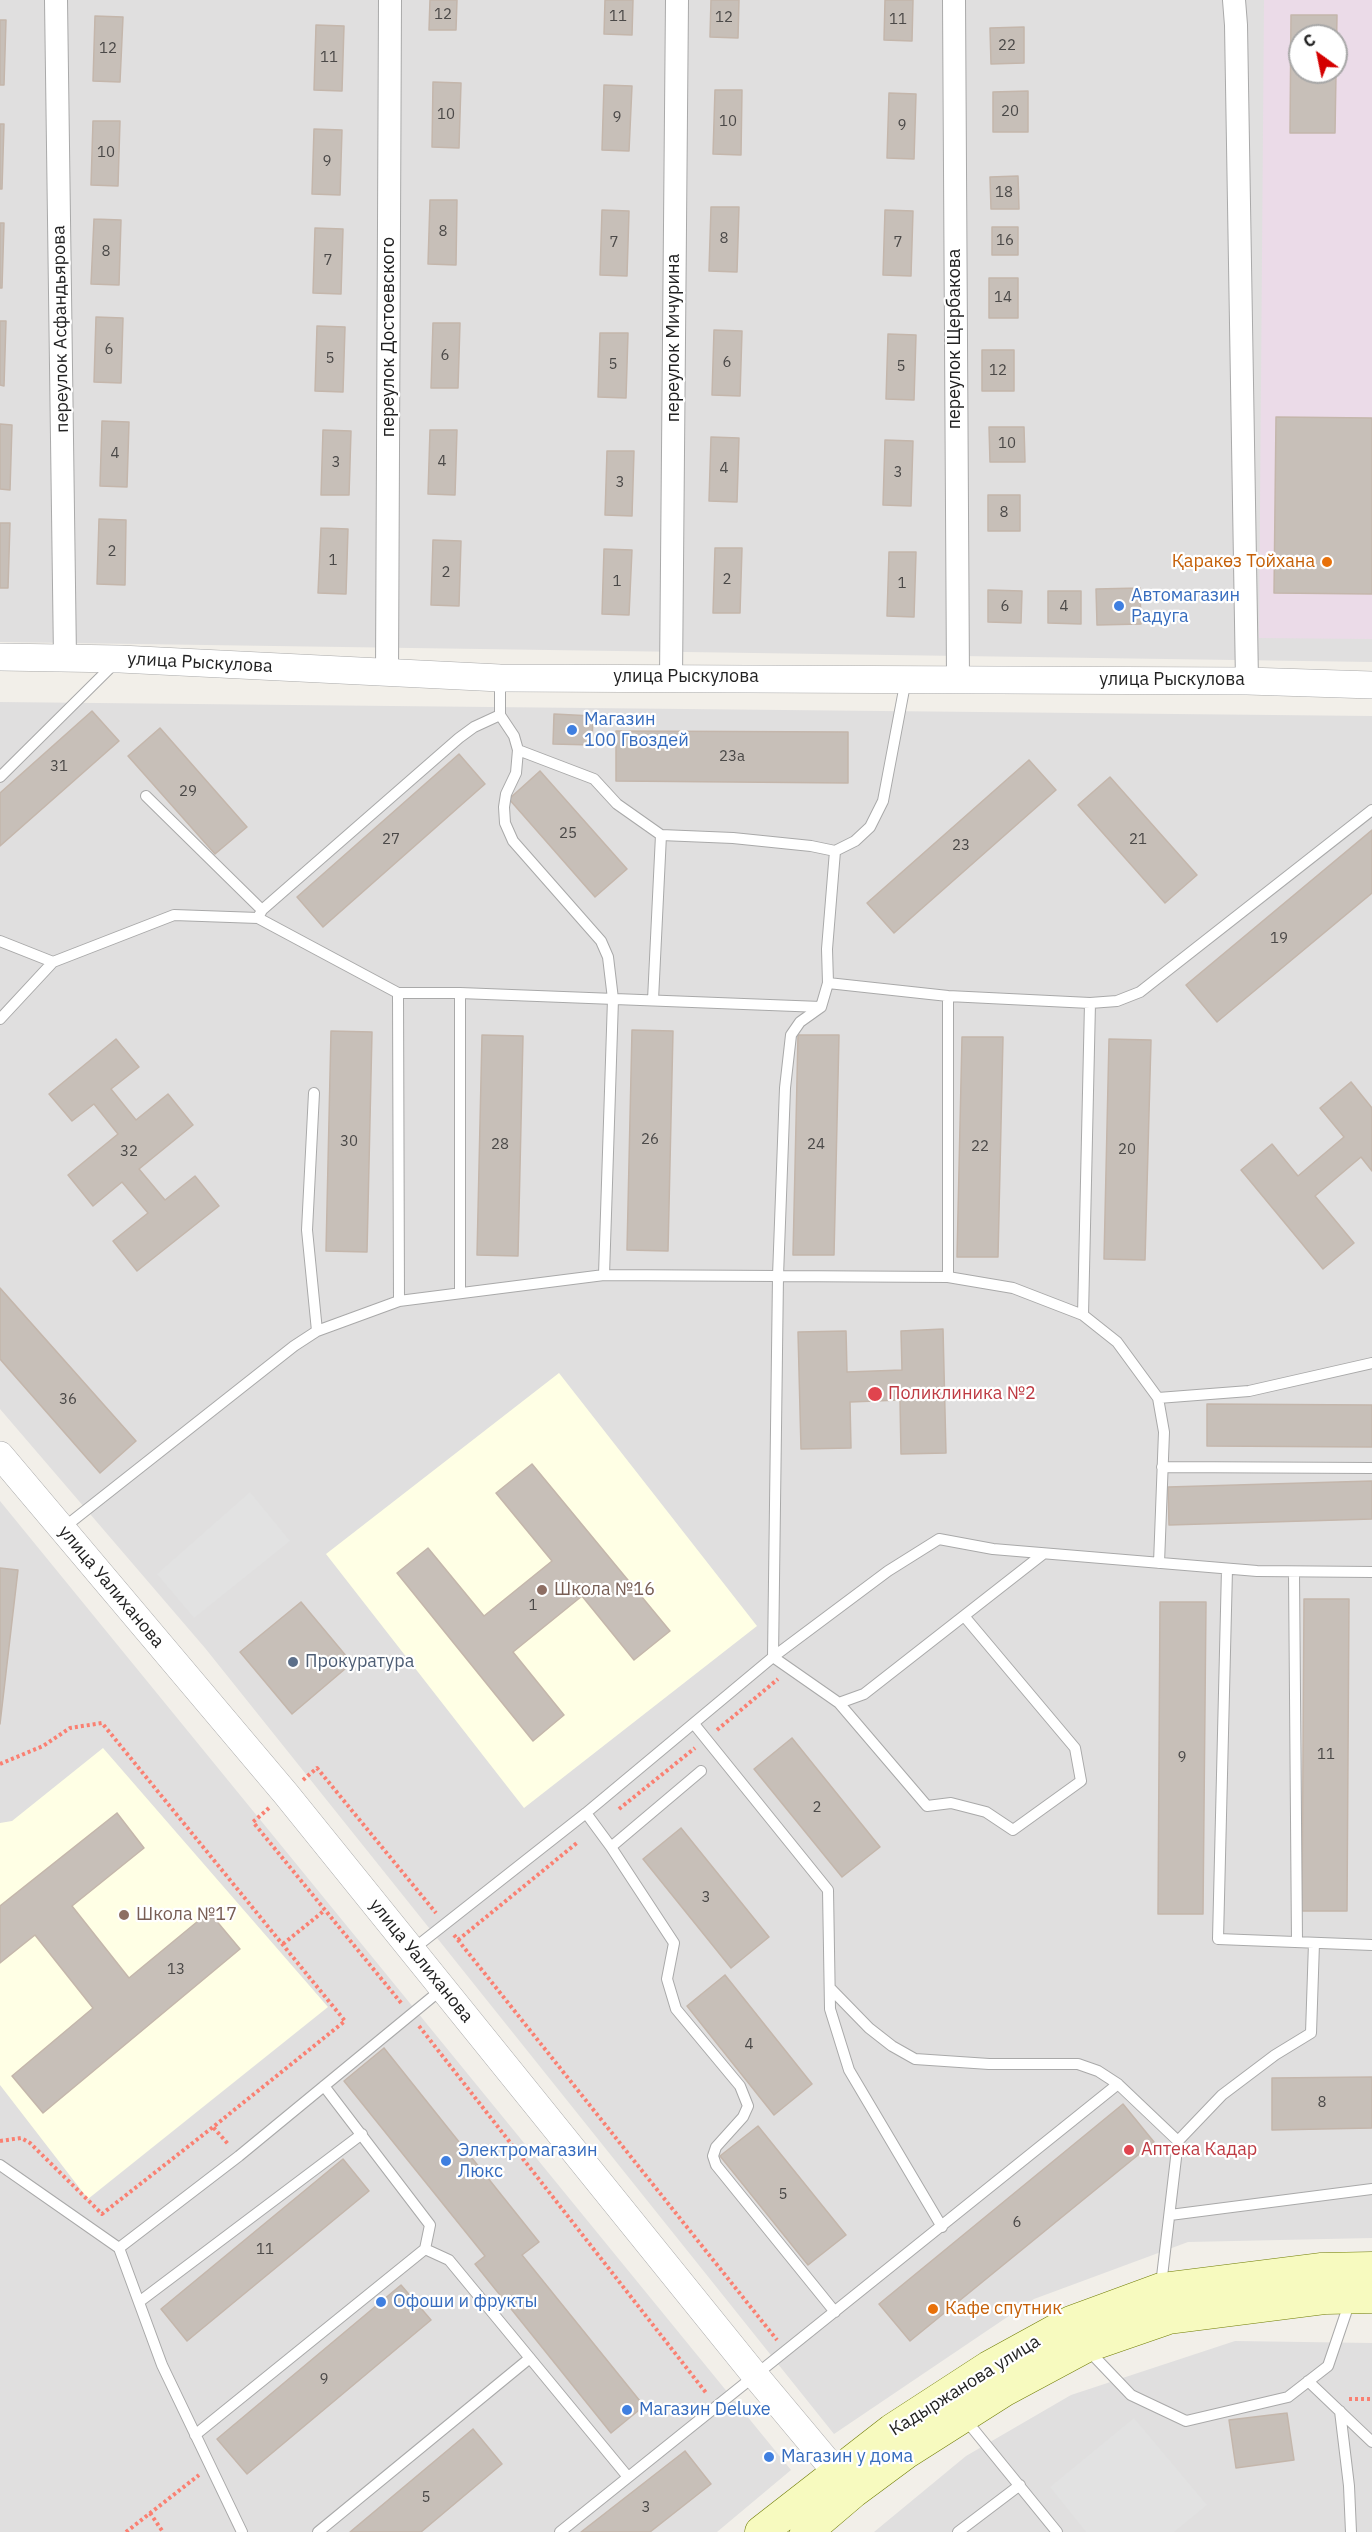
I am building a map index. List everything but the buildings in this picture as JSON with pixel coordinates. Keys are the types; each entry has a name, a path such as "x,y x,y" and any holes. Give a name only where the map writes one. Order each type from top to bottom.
{"main road":[{"name":"Кадыржанова улица","path":"806,2532 845,2481 892,2430 989,2367 1071,2322 1161,2289 1320,2269 1359,2283"},
{"name":"Кадыржанова улица","path":"761,2532 845,2481 906,2452 1003,2391 1085,2347 1169,2318 1326,2298 1359,2283"}],"street":[{"name":"переулок Асфандьярова","path":"56,0 65,658"},
{"name":"переулок Достоевского","path":"387,674 390,0"},
{"name":"переулок Мичурина","path":"671,677 677,0"},
{"name":"переулок Щербакова","path":"954,0 958,679"},
{"path":"1234,0 1247,681"},
{"name":"улица Рыскулова","path":"0,657 120,659 500,678 1247,681 1372,685"},
{"name":"улица Уалиханова","path":"4,1467 62,1528 286,1794 754,2374 845,2481"}],"lane":[{"path":"0,777 120,659"},
{"path":"500,678 500,715 514,736 518,750 516,773 506,794 505,823 513,841 602,941 608,957 613,999 604,1275"},
{"path":"518,750 594,779 617,804 661,835 744,839 811,846 835,851 855,841 870,827 883,801 906,679"},
{"path":"0,1019 53,962 174,915 260,914 459,738 474,727 500,715"},
{"path":"146,796 260,914 398,993 460,993 821,1007"},
{"path":"828,983 948,996 1090,1003 1117,1001 1140,992 1372,810"},
{"path":"653,1000 661,835"},
{"path":"773,1658 778,1276 785,1088 791,1035 800,1022 821,1007 828,983 828,937 835,851"},
{"path":"0,941 53,962"},
{"path":"398,993 399,1301"},
{"path":"460,993 460,1293"},
{"path":"948,996 948,1277"},
{"path":"1083,1315 1090,1003"},
{"path":"314,1093 307,1230 317,1331"},
{"path":"62,1528 294,1346 317,1331 399,1301 604,1275 948,1277 1013,1288 1083,1315 1117,1342 1158,1398 1164,1432 1159,1563"},
{"path":"1158,1398 1249,1391 1372,1363"},
{"path":"1162,1467 1372,1468"},
{"path":"411,1950 586,1813 773,1658 888,1572 939,1539 993,1549 1227,1569 1372,1572"},
{"path":"839,1703 864,1694 1043,1554"},
{"path":"1227,1569 1218,1939 1372,1945"},
{"path":"1294,1572 1297,1942"},
{"path":"773,1658 839,1703 927,1806 951,1803 986,1812 1013,1830 1081,1781 1075,1748 964,1616"},
{"path":"694,1724 828,1890 830,2009 849,2070 942,2226"},
{"path":"611,1847 701,1771"},
{"path":"586,1813 674,1943 667,1979 676,2009 740,2086 748,2106 743,2117 716,2147 713,2156 716,2165 835,2312"},
{"path":"1161,2289 1178,2141 1222,2095 1275,2055 1311,2033 1314,1943"},
{"path":"830,1988 869,2028 892,2046 915,2059 988,2064 1078,2064 1098,2071 1118,2084 1178,2141"},
{"path":"119,2248 239,2156 442,1989"},
{"path":"560,2532 785,2349 835,2312 1118,2084"},
{"path":"195,2435 425,2249 430,2225 324,2086"},
{"path":"139,2302 362,2134"},
{"path":"0,2165 119,2248 162,2365 242,2532"},
{"path":"1170,2215 1372,2190"},
{"path":"425,2249 449,2260 628,2477"},
{"path":"1085,2347 1131,2395 1186,2421 1288,2397 1328,2366 1359,2283"},
{"path":"318,2532 530,2358"},
{"path":"1308,2381 1372,2442"},
{"path":"1340,2411 1349,2486 1351,2532"},
{"path":"963,2416 1057,2532"},
{"path":"958,2532 1020,2486"}],"path":[{"path":"458,1940 789,1669"},
{"path":"0,1764 43,1746 70,1728 102,1723 345,2021 102,2214 30,2143 21,2138 0,2141"},
{"path":"716,2405 411,2015 253,1822 317,1768 458,1940 785,2349"},
{"path":"283,1944 325,1910"},
{"path":"213,2127 239,2156"},
{"path":"126,2532 210,2466"},
{"path":"150,2513 163,2532"}],"shaded area":[{"path":"0,0 1372,0 1372,662 0,642"},
{"path":"1264,0 1372,0 1372,639 1259,638"},
{"path":"0,702 1372,716 1372,2238 1188,2242 1034,2299 834,2434 205,1648 0,1409"},
{"name":"Школа №16","path":"559,1373 757,1626 524,1808 326,1554"},
{"path":"250,1492 290,1541 194,1618 157,1574"},
{"path":"0,1501 791,2470 717,2532 0,2532"},
{"name":"Школа №17","path":"103,1748 328,2007 88,2199 0,2085 0,1823 12,1821"},
{"path":"1235,2341 1372,2343 1372,2532 874,2532 966,2456 1071,2395"},
{"path":"1134,2418 1207,2505 1174,2532 1086,2532 1050,2487"}],"place":[{"name":"Қаракөз Тойхана","path":"1327,562"},
{"name":"Автомагазин Радуга","path":"1119,606"},
{"name":"Магазин 100 Гвоздей","path":"572,730"},
{"name":"Поликлиника №2","path":"875,1394"},
{"name":"Школа №16","path":"542,1590"},
{"name":"Прокуратура","path":"293,1662"},
{"name":"Школа №17","path":"124,1915"},
{"name":"Аптека Кадар","path":"1129,2150"},
{"name":"Электромагазин Люкс","path":"446,2161"},
{"name":"Офоши и фрукты","path":"381,2302"},
{"name":"Кафе спутник","path":"933,2309"},
{"name":"Магазин Deluxe","path":"627,2410"},
{"name":"Магазин у дома","path":"769,2457"}]}
